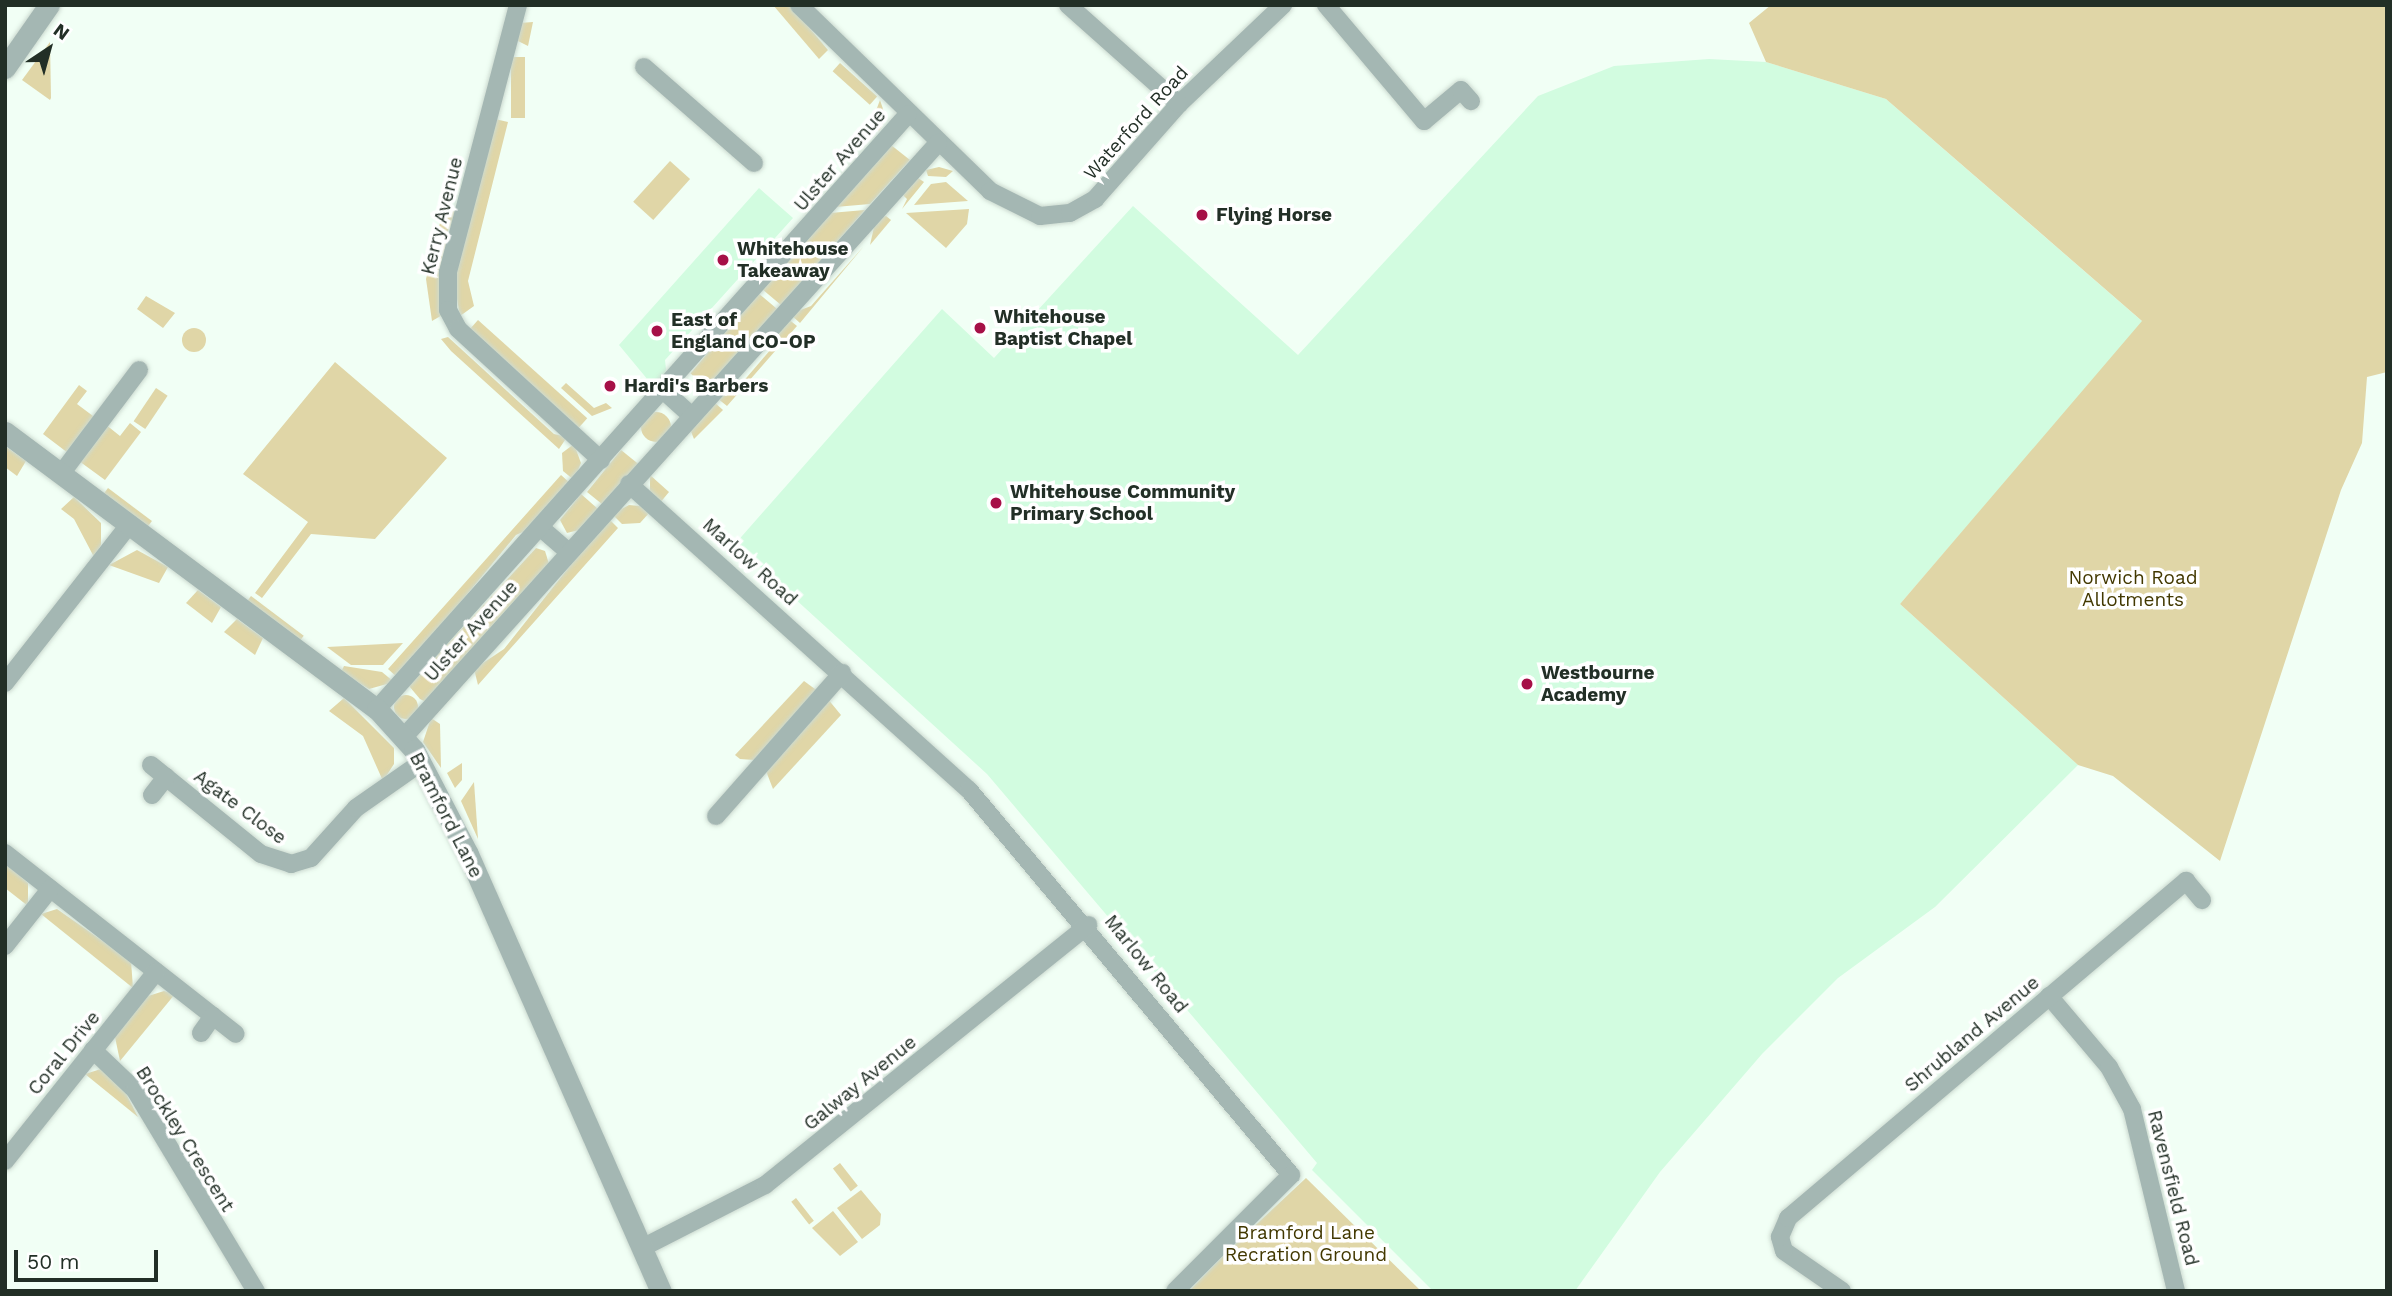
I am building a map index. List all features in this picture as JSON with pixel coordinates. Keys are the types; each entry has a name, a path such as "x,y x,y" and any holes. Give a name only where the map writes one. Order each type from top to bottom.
{"street":[{"path":"5,68 49,5"},
{"name":"Kerry Avenue","path":"518,5 448,272 448,310 458,329 601,460"},
{"name":"Waterford Road","path":"799,5 908,114 1005,203 1025,214 1055,216 1096,199 1179,104 1283,5"},
{"path":"1068,5 1179,104"},
{"path":"1326,5 1424,121 1461,90 1471,101"},
{"path":"644,67 754,163"},
{"name":"Ulster Avenue","path":"377,709 908,114"},
{"name":"Ulster Avenue","path":"404,737 691,415 939,143"},
{"path":"61,474 139,370"},
{"path":"663,390 691,415"},
{"name":"Bramford Lane","path":"5,432 377,709 404,737 422,762 661,1291"},
{"name":"Marlow Road","path":"629,484 969,790 1088,925 1291,1175 1175,1291"},
{"path":"5,683 12,662 129,525"},
{"path":"541,528 569,552"},
{"path":"716,816 842,673"},
{"name":"Agate Close","path":"151,765 261,854 291,864 311,858 356,808 422,762"},
{"name":"Agate Close","path":"152,795 166,777"},
{"path":"5,853 236,1034"},
{"name":"Shrubland Avenue","path":"1842,1291 1796,1263 1780,1244 1793,1213 2186,881 2202,900"},
{"path":"5,946 50,889"},
{"name":"Galway Avenue","path":"642,1248 765,1185 1088,925"},
{"name":"Coral Drive","path":"5,1161 156,972"},
{"name":"Ravensfield Road","path":"2049,996 2109,1067 2133,1109 2176,1291"},
{"path":"201,1033 213,1016"},
{"name":"Brockley Crescent","path":"93,1050 135,1090 256,1291"}],"shaded area":[{"name":"Westbourne Academy","path":"1709,59 1766,62 1886,99 2143,322 1900,604 2078,765 1935,907 1838,978 1762,1054 1660,1172 1575,1291 1433,1291 1312,1170 1317,1163 987,774 735,544 942,309 994,358 1133,206 1298,355 1538,96 1614,66"},
{"path":"759,188 793,218 665,360 667,378 648,380 619,345"}],"green space":[{"path":"773,5 790,5 828,50 819,59"},
{"name":"Norwich Road Allotments","path":"1771,5 2387,5 2387,372 2367,377 2362,443 2341,490 2220,861 2113,776 2078,765 1900,604 2142,321 1886,99 1766,62 1749,23"},
{"path":"533,22 528,46 516,40 520,23"},
{"path":"50,42 51,98 50,100 22,80"},
{"path":"511,57 525,57 525,118 511,118"},
{"path":"840,63 877,96 870,105 833,71"},
{"path":"880,100 886,118 879,131 871,124"},
{"path":"495,119 508,122 468,281 474,306 460,316 454,282"},
{"path":"891,145 910,160 870,204 835,207"},
{"path":"670,161 690,179 653,220 633,202"},
{"path":"939,167 953,171 946,177 928,176 926,170"},
{"path":"918,178 924,182 902,209 907,199 901,193"},
{"path":"946,182 968,201 914,205 931,184"},
{"path":"444,206 457,213 447,233 438,231"},
{"path":"969,209 967,224 946,248 906,213"},
{"path":"865,210 781,305 762,289 830,213"},
{"path":"886,216 891,220 870,245 876,218"},
{"path":"436,238 449,245 444,314 432,321 426,279"},
{"path":"864,246 800,323 790,314 811,306"},
{"path":"758,293 777,309 710,390 691,373"},
{"path":"146,296 175,313 163,328 137,309"},
{"path":"787,318 797,326 727,406 717,398 735,391 772,348"},
{"path":"478,320 587,418 579,428 469,330"},
{"path":"194,328 203,331 206,340 203,349 194,352 185,349 182,340 185,331"},
{"path":"448,337 554,434 567,437 559,449 451,351 441,339"},
{"path":"335,362 447,458 375,539 311,534 262,598 255,593 308,522 243,474"},
{"path":"566,383 594,408 606,403 612,408 592,416 561,388"},
{"path":"79,385 87,391 77,404 97,419 68,453 43,434"},
{"path":"156,388 168,396 145,429 134,421"},
{"path":"714,402 723,410 694,439 690,429"},
{"path":"656,412 667,416 671,427 667,438 656,442 645,438 641,427 645,416"},
{"path":"130,423 141,432 105,480 79,461 105,424 120,436"},
{"path":"574,444 581,463 574,480 563,471 562,453"},
{"path":"5,446 26,461 17,476 5,467"},
{"path":"621,450 638,464 604,506 587,492"},
{"path":"561,475 571,484 534,527 516,535 398,678 388,669"},
{"path":"650,475 669,492 659,504 650,491"},
{"path":"108,488 152,521 147,527 103,494"},
{"path":"581,494 598,509 579,530 567,533 560,520"},
{"path":"74,497 101,523 101,545 94,557 74,519 61,509"},
{"path":"629,505 640,506 650,512 640,523 622,524 612,514"},
{"path":"608,518 618,528 478,685 474,669 504,649"},
{"path":"536,548 545,551 549,564 426,702 420,699 409,686"},
{"path":"137,550 168,567 159,583 109,565"},
{"path":"198,590 221,607 212,623 186,603"},
{"path":"251,596 304,636 299,642 246,602"},
{"path":"237,619 263,638 255,655 224,632"},
{"path":"403,643 383,665 351,665 327,647"},
{"path":"344,666 382,672 394,682 369,689 341,672"},
{"path":"804,681 819,692 754,760 740,759 735,755"},
{"path":"406,695 415,698 418,707 415,716 406,719 397,716 394,707 397,698"},
{"path":"344,698 394,748 394,764 383,781 363,736 329,711"},
{"path":"827,698 841,715 773,789 766,771"},
{"path":"431,718 440,724 441,768 423,742"},
{"path":"462,763 462,780 455,788 447,773"},
{"path":"474,782 478,839 461,801"},
{"path":"5,863 28,883 28,906 5,888"},
{"path":"57,909 131,961 133,988 41,914"},
{"path":"164,991 175,994 120,1061 115,1037 145,997"},
{"path":"101,1069 118,1078 138,1117 85,1074"},
{"path":"840,1163 858,1186 851,1191 833,1169"},
{"name":"Bramford Lane Recration Ground","path":"1306,1178 1421,1291 1189,1291 1232,1247"},
{"path":"861,1190 881,1214 880,1225 862,1239 837,1208"},
{"path":"796,1198 814,1221 809,1225 791,1202"},
{"path":"833,1211 858,1242 840,1256 812,1228"}],"place":[{"name":"Flying Horse","path":"1202,215"},
{"name":"Whitehouse Takeaway","path":"723,260"},
{"name":"Whitehouse Baptist Chapel","path":"980,328"},
{"name":"East of England CO-OP","path":"657,331"},
{"name":"Hardi's Barbers","path":"610,386"},
{"name":"Whitehouse Community Primary School","path":"996,503"},
{"name":"Westbourne Academy","path":"1527,684"}]}
